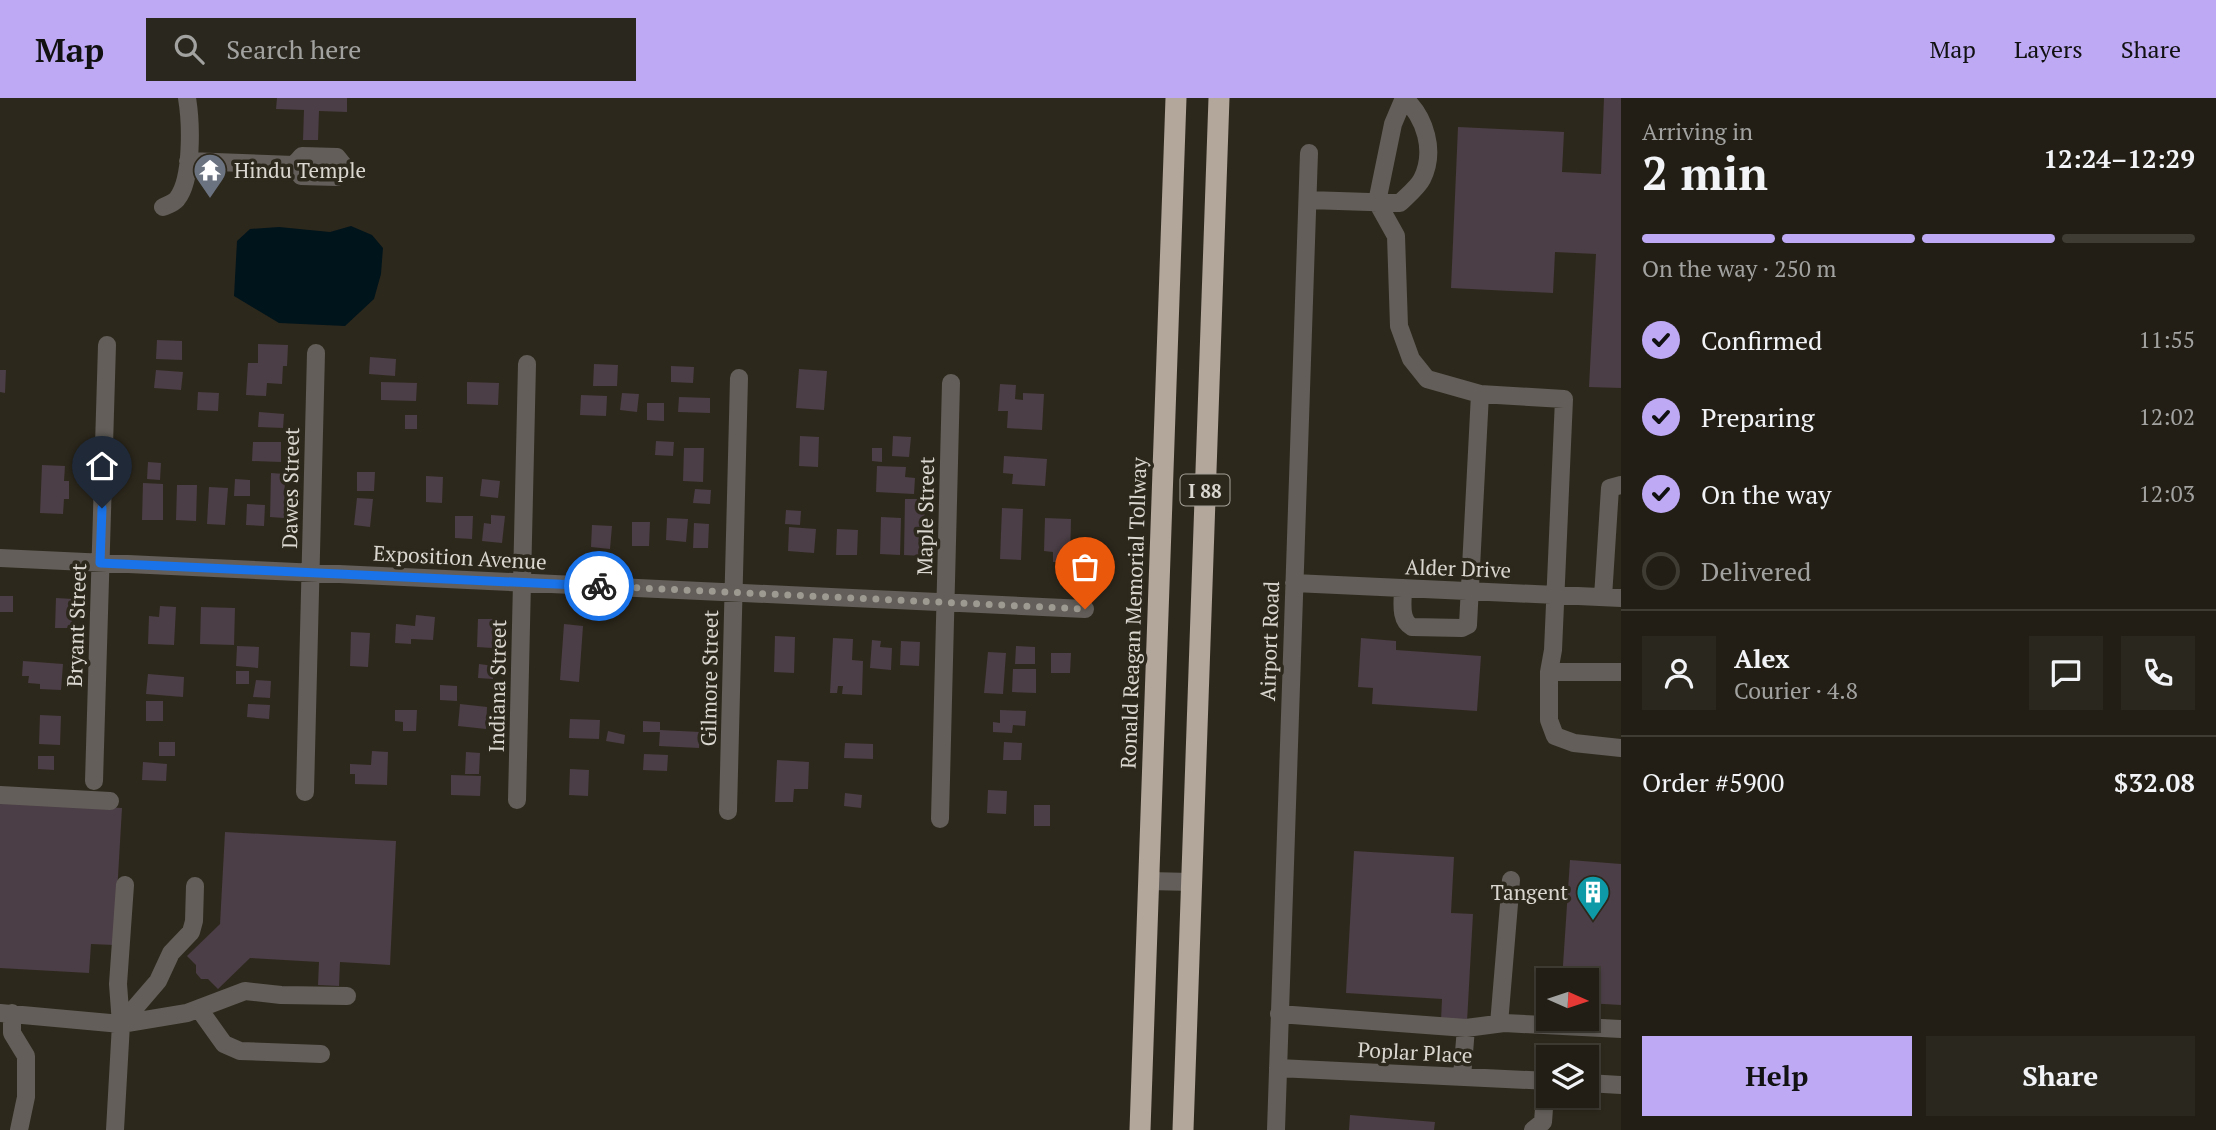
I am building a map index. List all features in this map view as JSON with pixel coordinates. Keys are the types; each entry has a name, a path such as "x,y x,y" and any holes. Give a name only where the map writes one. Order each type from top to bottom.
{"highway":[{"name":"Ronald Reagan Memorial Tollway","path":"1140,1130 1176,98"},
{"name":"I 88","path":"1183,1130 1219,98"}],"street":[{"path":"163,207 176,201 183,187 188,161 187,98"},
{"path":"1308,200 1377,202 1400,203 1422,179 1427,157 1426,127 1413,107 1404,98 1393,124 1377,202 1396,236 1399,326 1411,359 1427,379 1480,394 1564,400 1549,672 1549,720 1555,736 1574,743 1621,748"},
{"name":"Airport Road","path":"1276,1130 1309,153"},
{"path":"188,161 294,165"},
{"name":"Bryant Street","path":"93,781 107,345"},
{"name":"Dawes Street","path":"305,792 316,353"},
{"name":"Indiana Street","path":"517,800 527,364"},
{"name":"Gilmore Street","path":"729,811 739,378"},
{"name":"Maple Street","path":"940,819 951,383"},
{"path":"1403,588 1404,619 1407,625 1462,628 1468,625 1480,394"},
{"path":"1612,597 1610,488 1621,485"},
{"name":"Exposition Avenue","path":"0,558 1085,609"},
{"name":"Alder Drive","path":"1294,583 1612,597"},
{"path":"1549,672 1621,672"},
{"path":"0,795 110,801"},
{"path":"1499,1024 1511,880"},
{"path":"1148,881 1192,882"},
{"path":"115,1130 121,1024 118,984 125,885"},
{"path":"121,1024 158,981 171,953 191,932 195,886"},
{"path":"19,1130 26,1097 26,1056 6,1036 6,1013 121,1024 187,1013 245,991 281,995 347,996"},
{"path":"199,1009 225,1044 240,1051 321,1054"},
{"path":"1279,1014 1466,1028 1499,1024 1621,1029"},
{"path":"1462,1077 1466,1028"},
{"name":"Poplar Place","path":"1278,1068 1536,1080"},
{"path":"1599,1084 1621,1085"},
{"path":"1533,1130 1542,1122 1544,1108"}],"water":[{"path":"351,226 372,235 383,248 381,274 374,299 345,326 279,323 234,296 237,241 250,229 279,227 330,232"}],"building":[{"path":"277,98 347,98 347,112 319,111 318,140 303,140 304,110 276,109"},
{"path":"1604,98 1621,98 1621,388 1589,387 1596,254 1555,252 1553,293 1451,288 1458,127 1564,132 1562,172 1601,174"},
{"path":"157,340 182,341 182,360 156,359"},
{"path":"258,344 288,345 287,366 283,366 282,384 267,383 266,396 246,395 248,363 258,363"},
{"path":"370,357 396,359 395,376 369,374"},
{"path":"594,364 618,365 617,386 593,386"},
{"path":"671,366 694,367 693,383 671,382"},
{"path":"799,369 827,371 824,410 796,408"},
{"path":"0,370 6,370 5,393 0,392"},
{"path":"156,370 183,372 181,390 154,388"},
{"path":"381,382 417,383 416,401 381,400"},
{"path":"467,382 499,383 498,405 467,404"},
{"path":"1000,384 1016,385 1015,399 1023,400 1023,393 1044,394 1042,430 1007,428 1008,411 998,411"},
{"path":"198,392 219,393 218,411 197,410"},
{"path":"622,393 639,394 637,412 620,410"},
{"path":"581,395 607,396 606,416 580,415"},
{"path":"679,397 710,398 710,413 678,412"},
{"path":"647,403 664,403 664,421 647,420"},
{"path":"259,412 284,414 283,428 258,427"},
{"path":"405,415 417,415 417,429 405,429"},
{"path":"800,436 819,437 818,467 799,466"},
{"path":"893,436 911,437 909,457 892,456"},
{"path":"656,441 674,442 673,456 655,455"},
{"path":"253,442 281,442 281,462 252,461"},
{"path":"684,448 704,448 703,482 683,481"},
{"path":"872,448 882,448 882,462 872,461"},
{"path":"1004,456 1047,459 1045,486 1012,484 1013,474 1003,473"},
{"path":"148,462 161,463 160,480 147,479"},
{"path":"42,465 65,466 64,481 69,481 69,499 64,499 63,514 40,513"},
{"path":"877,466 906,467 905,477 915,478 914,494 876,492"},
{"path":"357,472 375,472 374,491 357,491"},
{"path":"271,473 285,474 284,518 270,517"},
{"path":"426,476 443,477 442,503 426,502"},
{"path":"235,479 250,480 250,496 234,496"},
{"path":"482,479 500,481 498,498 480,496"},
{"path":"143,483 163,484 163,520 142,520"},
{"path":"177,485 197,485 196,521 176,520"},
{"path":"209,487 228,488 225,525 207,524"},
{"path":"695,489 711,490 710,504 693,503"},
{"path":"357,498 373,499 370,527 354,525"},
{"path":"905,499 925,499 923,556 904,555"},
{"path":"247,504 265,505 264,526 246,525"},
{"path":"1002,508 1023,509 1021,560 1000,559"},
{"path":"786,510 801,511 800,525 785,524"},
{"path":"491,515 505,516 502,543 482,541 484,523 491,524"},
{"path":"455,516 473,516 472,539 455,538"},
{"path":"881,517 901,518 900,555 880,554"},
{"path":"667,518 688,519 686,542 666,540"},
{"path":"1045,518 1071,519 1070,562 1053,562 1053,552 1044,551"},
{"path":"632,522 650,522 649,546 632,546"},
{"path":"694,523 709,524 708,548 693,548"},
{"path":"592,525 612,526 610,549 591,547"},
{"path":"789,527 816,529 814,553 788,551"},
{"path":"837,529 858,530 857,555 836,555"},
{"path":"0,596 13,596 13,612 0,612"},
{"path":"56,598 73,599 72,628 55,628"},
{"path":"160,606 176,607 174,645 148,644 149,616 159,617"},
{"path":"201,607 235,608 234,645 200,644"},
{"path":"416,615 435,617 433,640 411,639 411,644 395,643 396,624 415,626"},
{"path":"478,619 493,619 492,648 477,647"},
{"path":"564,624 583,626 579,682 560,680"},
{"path":"351,632 370,633 368,667 350,666"},
{"path":"775,636 795,637 794,673 774,672"},
{"path":"833,638 853,639 852,660 863,661 862,695 842,694 843,686 838,686 837,693 830,693"},
{"path":"1361,638 1396,641 1396,650 1481,656 1477,711 1372,704 1373,688 1358,687"},
{"path":"872,640 881,641 880,647 892,648 891,670 870,668"},
{"path":"901,641 920,642 919,666 900,665"},
{"path":"237,646 259,647 258,668 236,666"},
{"path":"1016,646 1035,647 1035,664 1015,664"},
{"path":"988,652 1006,653 1003,694 984,693"},
{"path":"1051,653 1071,653 1070,673 1051,673"},
{"path":"23,661 63,664 61,690 40,689 40,684 28,683 29,676 22,676"},
{"path":"479,664 494,666 493,679 478,678"},
{"path":"1013,669 1036,669 1036,693 1012,692"},
{"path":"236,671 249,671 249,684 236,684"},
{"path":"148,674 184,677 183,697 146,694"},
{"path":"256,680 271,681 270,698 253,697"},
{"path":"440,685 457,686 457,701 440,700"},
{"path":"146,701 163,701 163,721 146,721"},
{"path":"248,704 270,705 269,719 247,717"},
{"path":"460,704 487,707 486,729 458,726"},
{"path":"395,710 417,710 416,731 403,731 403,722 395,721"},
{"path":"1000,710 1026,711 1025,726 1013,725 1012,733 993,732 993,722 1000,723"},
{"path":"40,715 61,716 60,745 39,744"},
{"path":"570,719 600,720 599,739 569,738"},
{"path":"643,721 660,722 660,732 643,732"},
{"path":"660,730 700,732 699,748 659,746"},
{"path":"608,731 625,735 624,744 606,741"},
{"path":"159,742 175,742 175,756 159,756"},
{"path":"1004,742 1022,743 1021,760 1003,760"},
{"path":"845,743 873,744 873,759 844,758"},
{"path":"372,751 388,752 387,785 355,784 355,774 350,774 350,764 371,765"},
{"path":"466,752 480,753 479,774 465,774"},
{"path":"644,754 668,755 667,771 643,770"},
{"path":"38,756 54,756 54,770 38,769"},
{"path":"777,760 809,762 808,789 794,789 793,802 775,802"},
{"path":"143,762 167,764 166,781 142,780"},
{"path":"570,769 589,770 588,796 569,795"},
{"path":"451,775 481,776 480,796 451,795"},
{"path":"988,790 1007,791 1006,814 987,813"},
{"path":"845,793 862,795 861,808 844,806"},
{"path":"0,801 122,808 114,945 91,944 89,973 0,968"},
{"path":"1034,805 1050,805 1050,826 1034,826"},
{"path":"225,832 396,841 390,965 340,962 339,986 318,985 319,962 250,958 218,989 208,979 201,979 196,973 196,965 187,956 220,924"},
{"path":"1354,851 1454,857 1451,913 1473,914 1467,1022 1441,1021 1442,999 1346,993"},
{"name":"Tangent","path":"1570,860 1621,864 1621,1005 1600,1004 1600,968 1563,968"},
{"path":"1350,1115 1435,1122 1434,1130 1349,1130"}],"way so far":[{"path":"599,586 1085,609"}],"place":[{"name":"Hindu Temple","path":"210,200"},
{"name":"Tangent","path":"1593,922"}],"route":[{"path":"102,508 100,563 599,586"}]}
